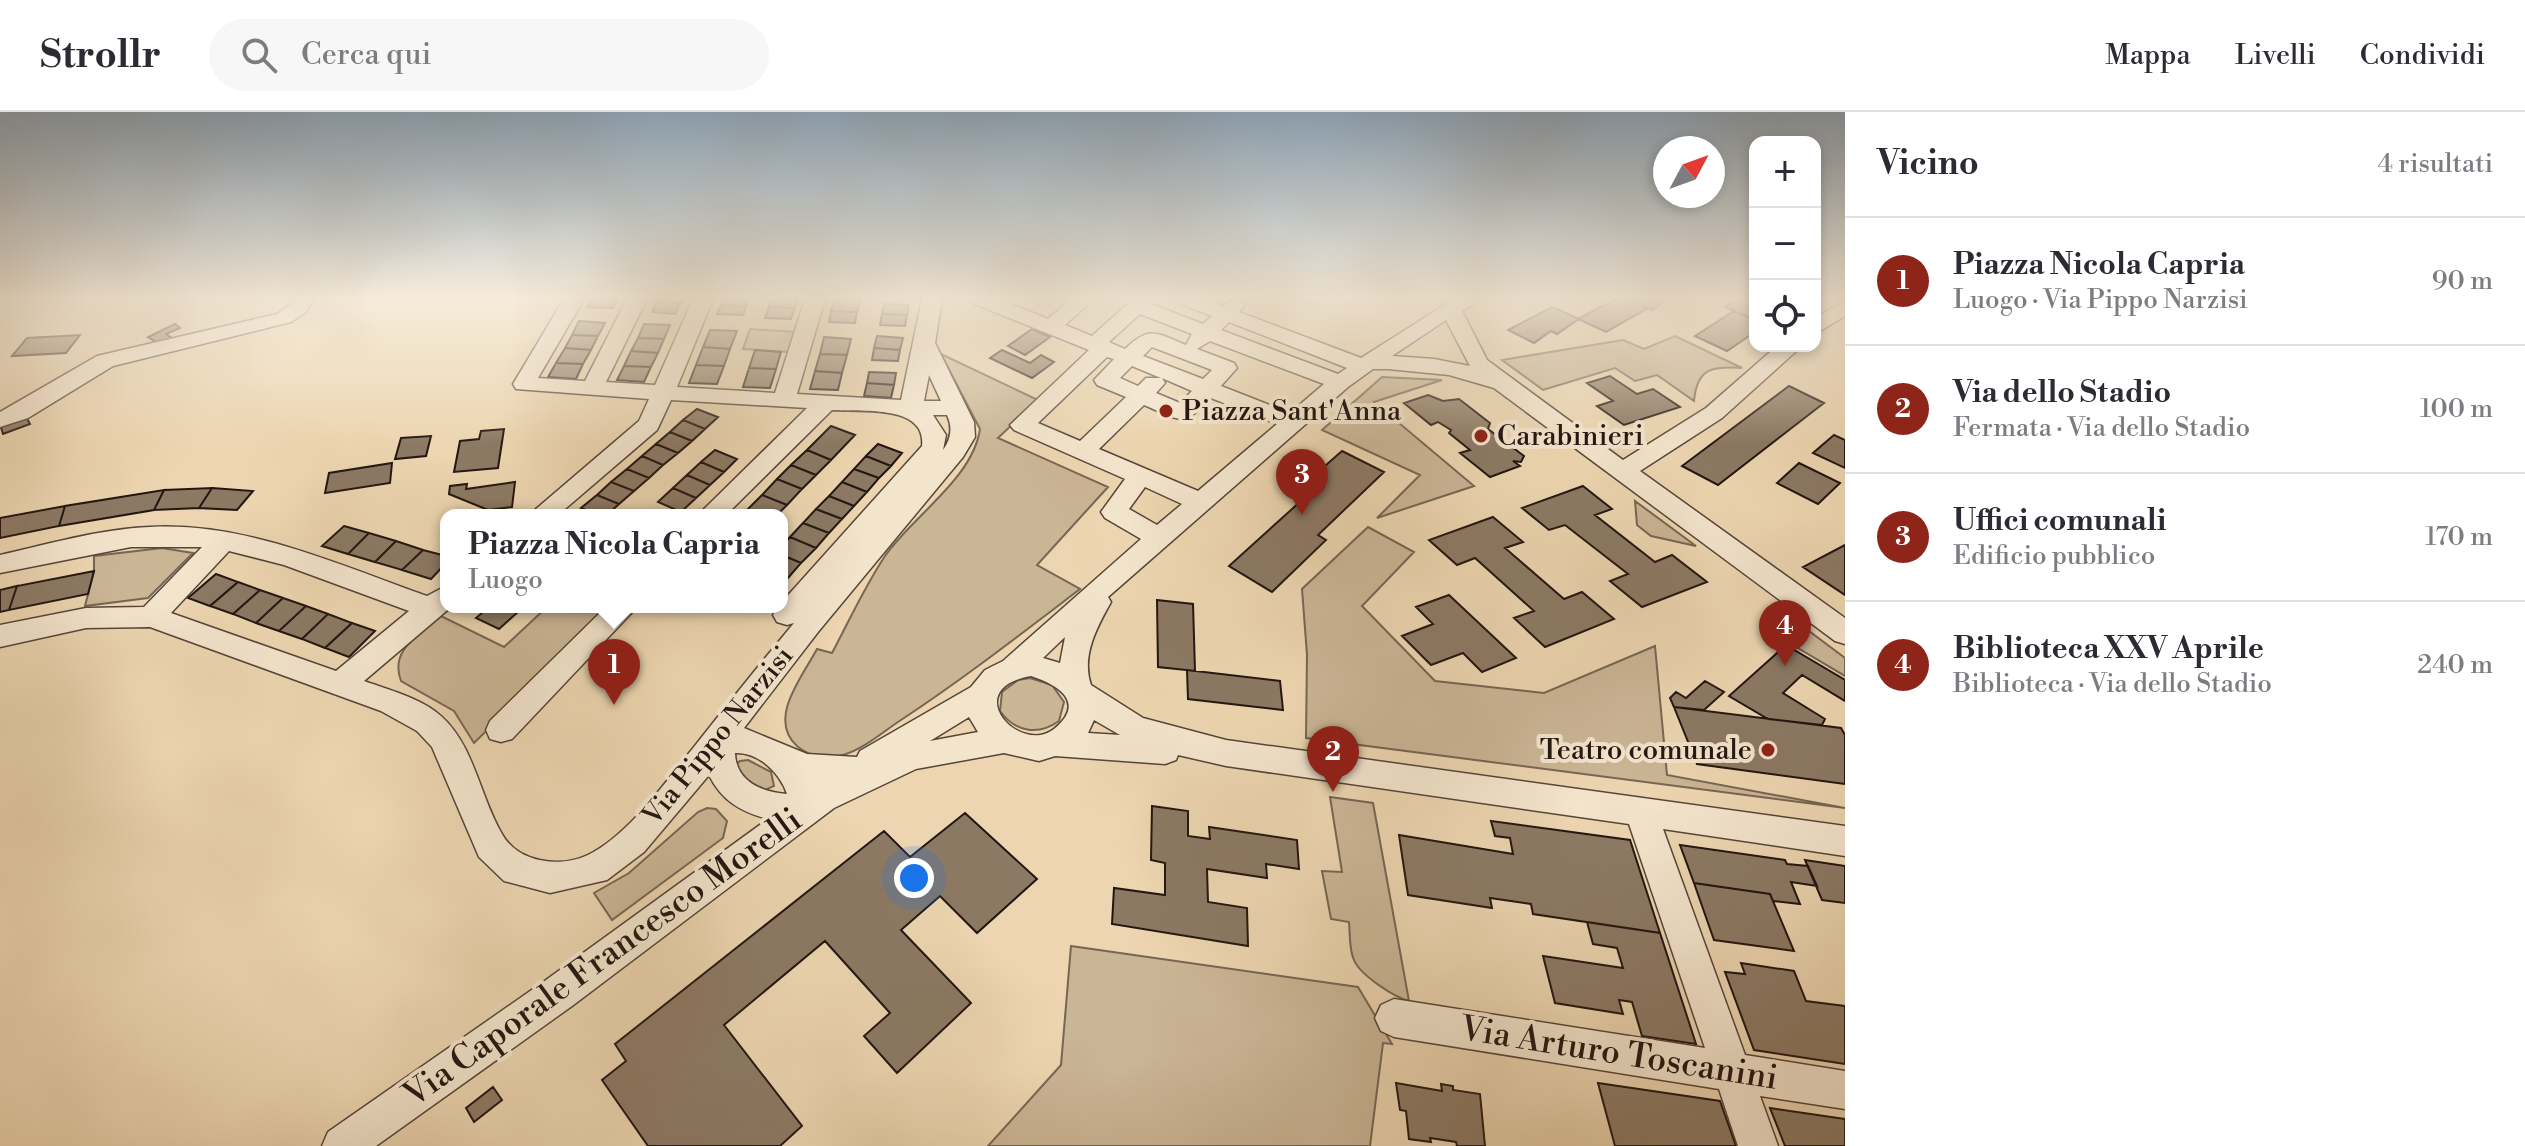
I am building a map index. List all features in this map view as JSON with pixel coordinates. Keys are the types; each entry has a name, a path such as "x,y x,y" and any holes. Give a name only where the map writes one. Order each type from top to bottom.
{"street":[{"path":"0,420 20,413 105,361 162,347"},
{"path":"546,347 524,384 784,401 956,408"},
{"path":"592,389 613,347"},
{"path":"556,509 649,425 682,347"},
{"path":"784,401 800,347"},
{"path":"911,408 923,347"},
{"name":"Via Pippo Narzisi","path":"151,617 392,703 428,722 444,739 491,847 516,870 550,878 595,869 632,842 761,688 788,616 955,452 963,437 962,422 926,347"},
{"path":"1099,347 1022,425 1201,502"},
{"path":"1100,347 1293,422"},
{"path":"1139,347 1105,380 1184,413 1226,368 1173,347"},
{"path":"1083,451 1191,347"},
{"path":"1248,347 1340,382"},
{"path":"1324,347 1368,365 1425,363 1452,367 1503,384"},
{"path":"1226,753 1056,744 1032,747 1008,740 986,721 982,695 988,682 1015,666 1340,382 1392,347"},
{"path":"1470,347 1478,363 1503,384 1845,633"},
{"path":"1623,471 1714,413 1783,352"},
{"path":"717,509 826,403"},
{"path":"788,616 933,448 935,440 932,429 911,408"},
{"path":"1140,476 1114,512 1159,538"},
{"path":"0,564 151,536 222,542 254,547 438,602"},
{"path":"0,636 86,618 151,617 222,542"},
{"path":"1056,744 1067,739 1081,723 1084,703 1078,689 1073,659 1079,629 1116,576"},
{"path":"340,684 438,602"},
{"path":"501,730 617,613"},
{"path":"1015,666 1048,668 1063,675 1104,714 1148,736 1226,753 1845,841"},
{"path":"761,688 756,706 758,725 767,743 779,754 798,766 817,771 856,770"},
{"path":"815,803 856,770 982,695"},
{"path":"749,850 757,818 720,771 719,741 742,740 779,754 815,803"},
{"path":"675,794 706,784 721,785 767,805 789,809 815,803 911,757 1008,740"},
{"name":"Via Caporale Francesco Morelli","path":"342,1146 559,993 815,803"},
{"path":"1641,813 1758,1146"},
{"name":"Via Arturo Toscanini","path":"1394,1018 1845,1090"}],"shaded area":[{"path":"744,347 790,347 789,352"},
{"path":"1579,347 1699,347 1742,368 1708,371 1699,382 1694,401 1657,375 1635,381 1615,368 1543,390 1502,360"},
{"path":"941,354 1038,400 998,438 1108,487 1037,565 1080,589 866,744 837,756 813,755 797,746 785,723 796,685 817,649 832,653 885,556 954,480 975,447 980,429"},
{"path":"1382,377 1442,380 1374,402 1474,486 1377,518 1420,475 1322,430"},
{"path":"1635,501 1696,546 1651,536 1637,525"},
{"path":"1368,527 1414,552 1362,606 1435,681 1544,693 1655,646 1667,775 1845,808 1306,738 1307,655 1302,589"},
{"path":"162,548 193,553 148,598 85,606 94,571 94,556"},
{"path":"541,613 599,613 603,617 474,743 454,711 401,681 398,670 403,651 441,616 504,647"},
{"path":"1793,619 1845,658 1845,676 1781,638"},
{"path":"1030,678 1052,685 1064,702 1059,721 1043,729 1027,730 1013,724 1000,711 1002,692 1018,680"},
{"path":"748,760 771,772 774,786 763,791 751,787 734,766"},
{"path":"1330,797 1373,803 1409,1001 1370,979 1357,966 1350,946 1349,922 1331,919 1322,871 1342,872"},
{"path":"707,808 716,809 727,821 723,838 612,920 594,893 629,873 698,812"},
{"path":"1071,946 1358,987 1392,1044 1383,1043 1370,1146 988,1146 1061,1065"}],"building":[{"path":"19,347 70,347 66,353 12,356"},
{"path":"565,347 592,347 591,350"},
{"path":"633,347 660,347 658,353 631,351"},
{"path":"703,347 730,349 724,366 696,365"},
{"path":"822,347 849,347 847,355 820,354"},
{"path":"874,347 901,347 900,350"},
{"path":"1010,347 1036,347 1025,355"},
{"path":"565,348 591,350 583,364 556,363"},
{"path":"874,348 900,350 898,361 872,360"},
{"path":"755,350 781,352 776,369 749,368"},
{"path":"1002,350 1030,363 1041,355 1054,362 1032,378 990,358"},
{"path":"631,351 658,353 651,367 624,366"},
{"path":"820,354 847,355 842,373 815,371"},
{"path":"556,363 583,364 576,379 548,377"},
{"path":"696,365 724,366 717,384 689,383"},
{"path":"624,366 651,367 644,382 617,380"},
{"path":"749,368 776,369 770,388 743,387"},
{"path":"815,371 842,373 838,390 810,389"},
{"path":"869,372 896,373 894,385 867,383"},
{"path":"1610,376 1637,394 1653,389 1680,407 1624,425 1597,406 1613,401 1587,383"},
{"path":"867,383 894,385 891,398 864,396"},
{"path":"1789,386 1824,403 1718,485 1682,466"},
{"path":"1428,395 1443,401 1459,399 1490,423 1488,429 1524,456 1521,462 1513,461 1520,466 1490,477 1460,453 1470,450 1449,433 1451,430 1438,422 1431,425 1404,403"},
{"path":"697,409 718,417 705,429 683,420"},
{"path":"25,415 30,424 3,434 0,424"},
{"path":"683,420 705,429 692,441 670,432"},
{"path":"831,426 855,435 831,460 807,450"},
{"path":"504,429 498,468 454,472 460,441 479,439 481,431"},
{"path":"670,432 692,441 678,453 656,444"},
{"path":"1834,435 1845,440 1845,468 1813,453"},
{"path":"431,436 426,456 395,459 401,438"},
{"path":"656,444 678,453 663,465 642,456"},
{"path":"878,444 902,453 891,466 866,456"},
{"path":"715,450 737,459 724,472 701,462"},
{"path":"807,450 831,460 816,475 791,465"},
{"path":"1342,451 1384,472 1318,535 1326,540 1272,592 1229,566 1302,500 1292,495"},
{"path":"642,456 663,465 649,478 627,469"},
{"path":"866,456 891,466 879,478 854,469"},
{"path":"701,462 724,472 710,485 687,475"},
{"path":"392,463 390,483 325,493 329,473"},
{"path":"1799,463 1840,483 1818,504 1777,483"},
{"path":"791,465 816,475 802,489 777,479"},
{"path":"627,469 649,478 634,491 611,482"},
{"path":"854,469 879,478 867,492 842,482"},
{"path":"687,475 710,485 696,498 673,488"},
{"path":"777,479 802,489 787,505 762,495"},
{"path":"515,482 512,507 486,509 449,494 450,486 467,484 466,489"},
{"path":"611,482 634,491 619,504 597,495"},
{"path":"842,482 867,492 854,506 829,496"},
{"path":"1583,486 1612,509 1595,515 1655,562 1672,555 1707,582 1642,607 1610,581 1628,574 1565,525 1549,530 1522,508"},
{"path":"212,488 253,491 237,510 199,508"},
{"path":"212,488 199,508 154,510 164,490"},
{"path":"673,488 696,498 684,509 674,509 658,502"},
{"path":"164,490 154,510 59,526 65,506"},
{"path":"597,495 619,504 614,509 581,508"},
{"path":"762,495 787,505 783,509 748,509"},
{"path":"829,496 854,506 842,519 816,509"},
{"path":"65,506 59,526 0,538 0,518"},
{"path":"816,509 842,519 829,533 803,523"},
{"path":"1493,517 1523,542 1505,548 1564,599 1582,592 1614,619 1545,647 1514,618 1534,611 1475,558 1457,565 1429,540"},
{"path":"803,523 829,533 816,548 790,537"},
{"path":"344,526 369,533 348,554 322,546"},
{"path":"369,533 396,541 375,562 348,554"},
{"path":"790,537 816,548 801,563 788,558"},
{"path":"396,541 423,550 402,570 375,562"},
{"path":"1845,545 1845,595 1803,567"},
{"path":"423,550 440,554 440,569 431,579 402,570"},
{"path":"788,558 801,563 788,578"},
{"path":"94,571 88,594 9,610 17,586"},
{"path":"216,574 238,582 210,606 188,598"},
{"path":"238,582 260,590 233,614 210,606"},
{"path":"17,586 9,610 0,612 0,590"},
{"path":"260,590 283,598 256,623 233,614"},
{"path":"1449,595 1516,658 1482,672 1463,653 1431,665 1402,636 1433,624 1416,607"},
{"path":"283,598 306,606 279,631 256,623"},
{"path":"1157,600 1193,604 1195,671 1158,667"},
{"path":"306,606 328,614 302,639 279,631"},
{"path":"482,613 517,613 499,629 476,618"},
{"path":"328,614 352,623 325,648 302,639"},
{"path":"352,623 375,631 349,657 325,648"},
{"path":"1786,645 1845,680 1845,701 1802,675 1783,693 1825,719 1822,725 1768,719 1729,696"},
{"path":"1187,670 1280,681 1283,710 1188,699"},
{"path":"1705,681 1724,692 1704,710 1674,707 1670,698 1676,692 1686,698"},
{"name":"Teatro comunale","path":"1674,707 1841,728 1845,735 1845,784 1697,764"},
{"path":"1152,806 1188,811 1188,836 1210,839 1209,827 1297,840 1299,869 1266,864 1267,878 1207,869 1208,902 1247,908 1248,946 1112,924 1114,888 1165,895 1165,863 1151,860"},
{"path":"965,813 1037,879 977,933 940,896 901,930 971,1003 897,1073 864,1036 890,1013 825,941 724,1025 802,1126 780,1146 648,1146 602,1080 626,1061 615,1044 884,831 910,857"},
{"path":"1491,821 1630,840 1660,933 1533,914 1531,904 1490,898 1492,908 1408,895 1399,835 1513,854 1510,838 1495,836"},
{"path":"1680,845 1808,866 1817,886 1791,882 1800,904 1773,901 1770,894 1694,883"},
{"path":"1805,860 1845,866 1845,903 1822,900"},
{"path":"1694,883 1770,894 1794,951 1714,940"},
{"path":"1587,922 1660,933 1696,1044 1642,1036 1632,1002 1619,1000 1623,1014 1555,1003 1543,956 1623,968 1617,948 1593,944"},
{"path":"1741,963 1794,971 1806,1001 1845,1006 1845,1064 1754,1050 1725,972 1745,974"},
{"path":"1396,1083 1442,1091 1441,1084 1453,1086 1453,1090 1480,1094 1485,1146 1457,1146 1456,1142 1430,1138 1431,1142 1409,1139 1406,1111 1400,1110"},
{"path":"1598,1083 1720,1101 1736,1146 1615,1146"},
{"path":"493,1087 502,1100 474,1122 466,1108"},
{"path":"1770,1108 1845,1119 1845,1146 1785,1146"}],"place":[{"name":"Piazza Sant'Anna","path":"1166,411"},
{"name":"Carabinieri","path":"1481,436"},
{"name":"Uffici comunali","path":"1302,515"},
{"name":"Biblioteca XXV Aprile","path":"1785,666"},
{"name":"Piazza Nicola Capria","path":"614,705"},
{"name":"Teatro comunale","path":"1768,750"},
{"name":"Via dello Stadio","path":"1333,792"}]}
